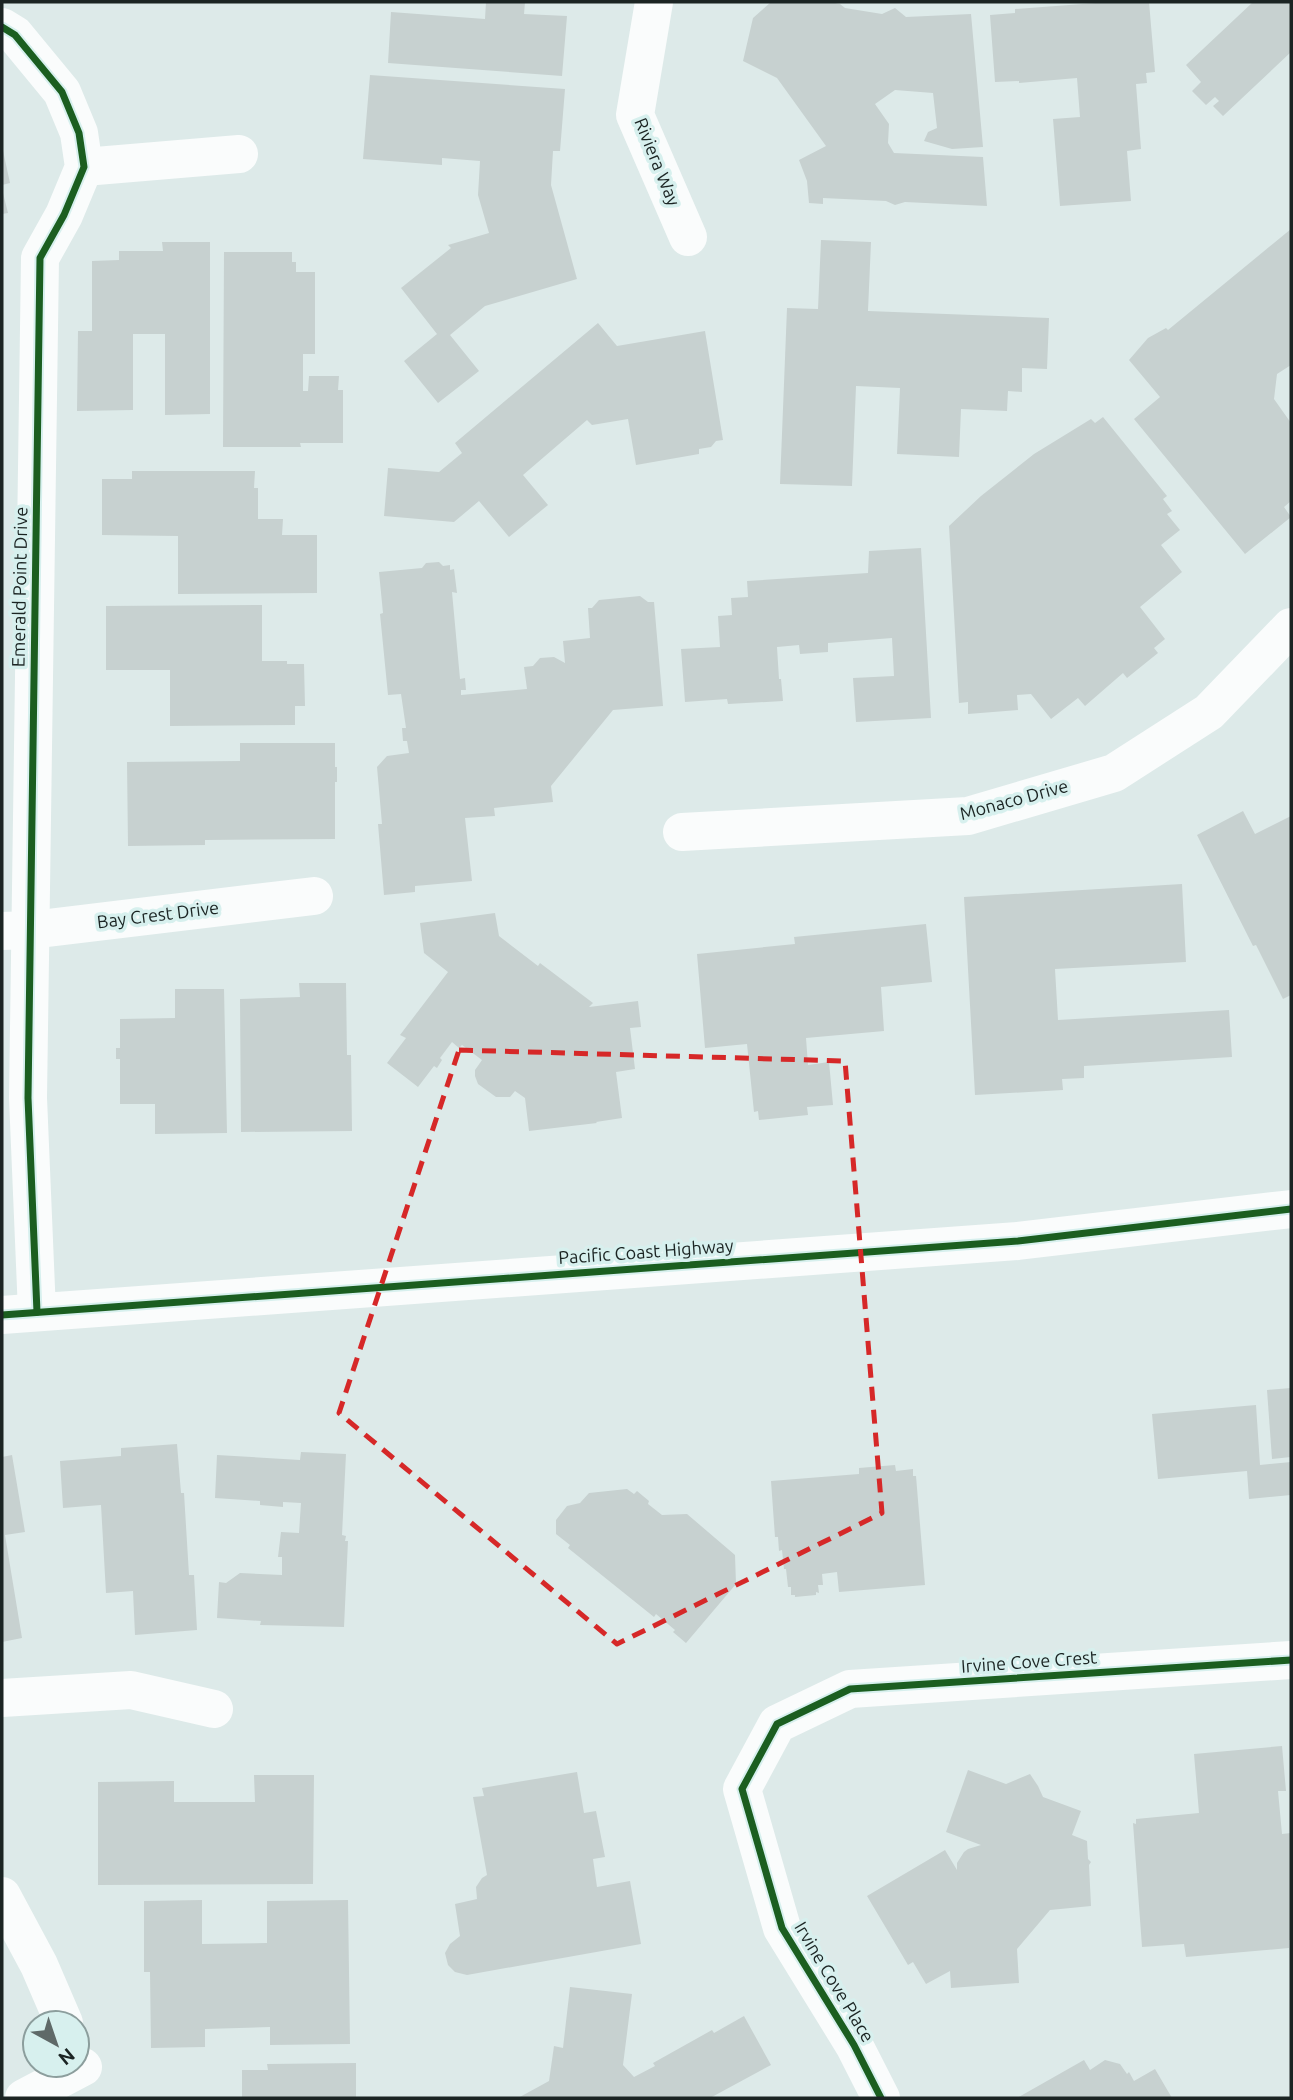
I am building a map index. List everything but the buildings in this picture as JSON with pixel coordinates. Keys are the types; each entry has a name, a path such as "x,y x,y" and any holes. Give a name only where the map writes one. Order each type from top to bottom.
{"main road":[{"name":"Riviera Way","path":"654,2 635,115 688,237"},
{"path":"2,27 15,35 62,92 79,133 84,167 239,154"},
{"name":"Emerald Point Drive","path":"19,1313 28,1098 16,930 40,258 64,215 84,167"},
{"name":"Monaco Drive","path":"682,832 968,816 1114,773 1209,712 1291,627"},
{"name":"Bay Crest Drive","path":"16,930 314,896"},
{"name":"Pacific Coast Highway","path":"19,1313 1018,1241 1291,1209"},
{"name":"Irvine Cove Crest","path":"777,1724 850,1689 1291,1660"},
{"path":"2,1698 131,1690 214,1709"},
{"name":"Irvine Cove Place","path":"777,1724 742,1789 782,1927 855,2045 881,2098"},
{"path":"2,1896 39,1965 58,2009"},
{"path":"24,2098 69,2079"}],"highlighted area":[{"path":"459,1050 845,1061 882,1513 617,1644 339,1413"}],"cycle path":[{"path":"2,27 15,35 62,92 79,133 84,167 64,215 40,258 28,1098 37,1312"},
{"path":"2,1315 1018,1241 1291,1209"},
{"path":"881,2098 854,2045 782,1928 742,1789 777,1724 850,1689 1291,1660"}]}
